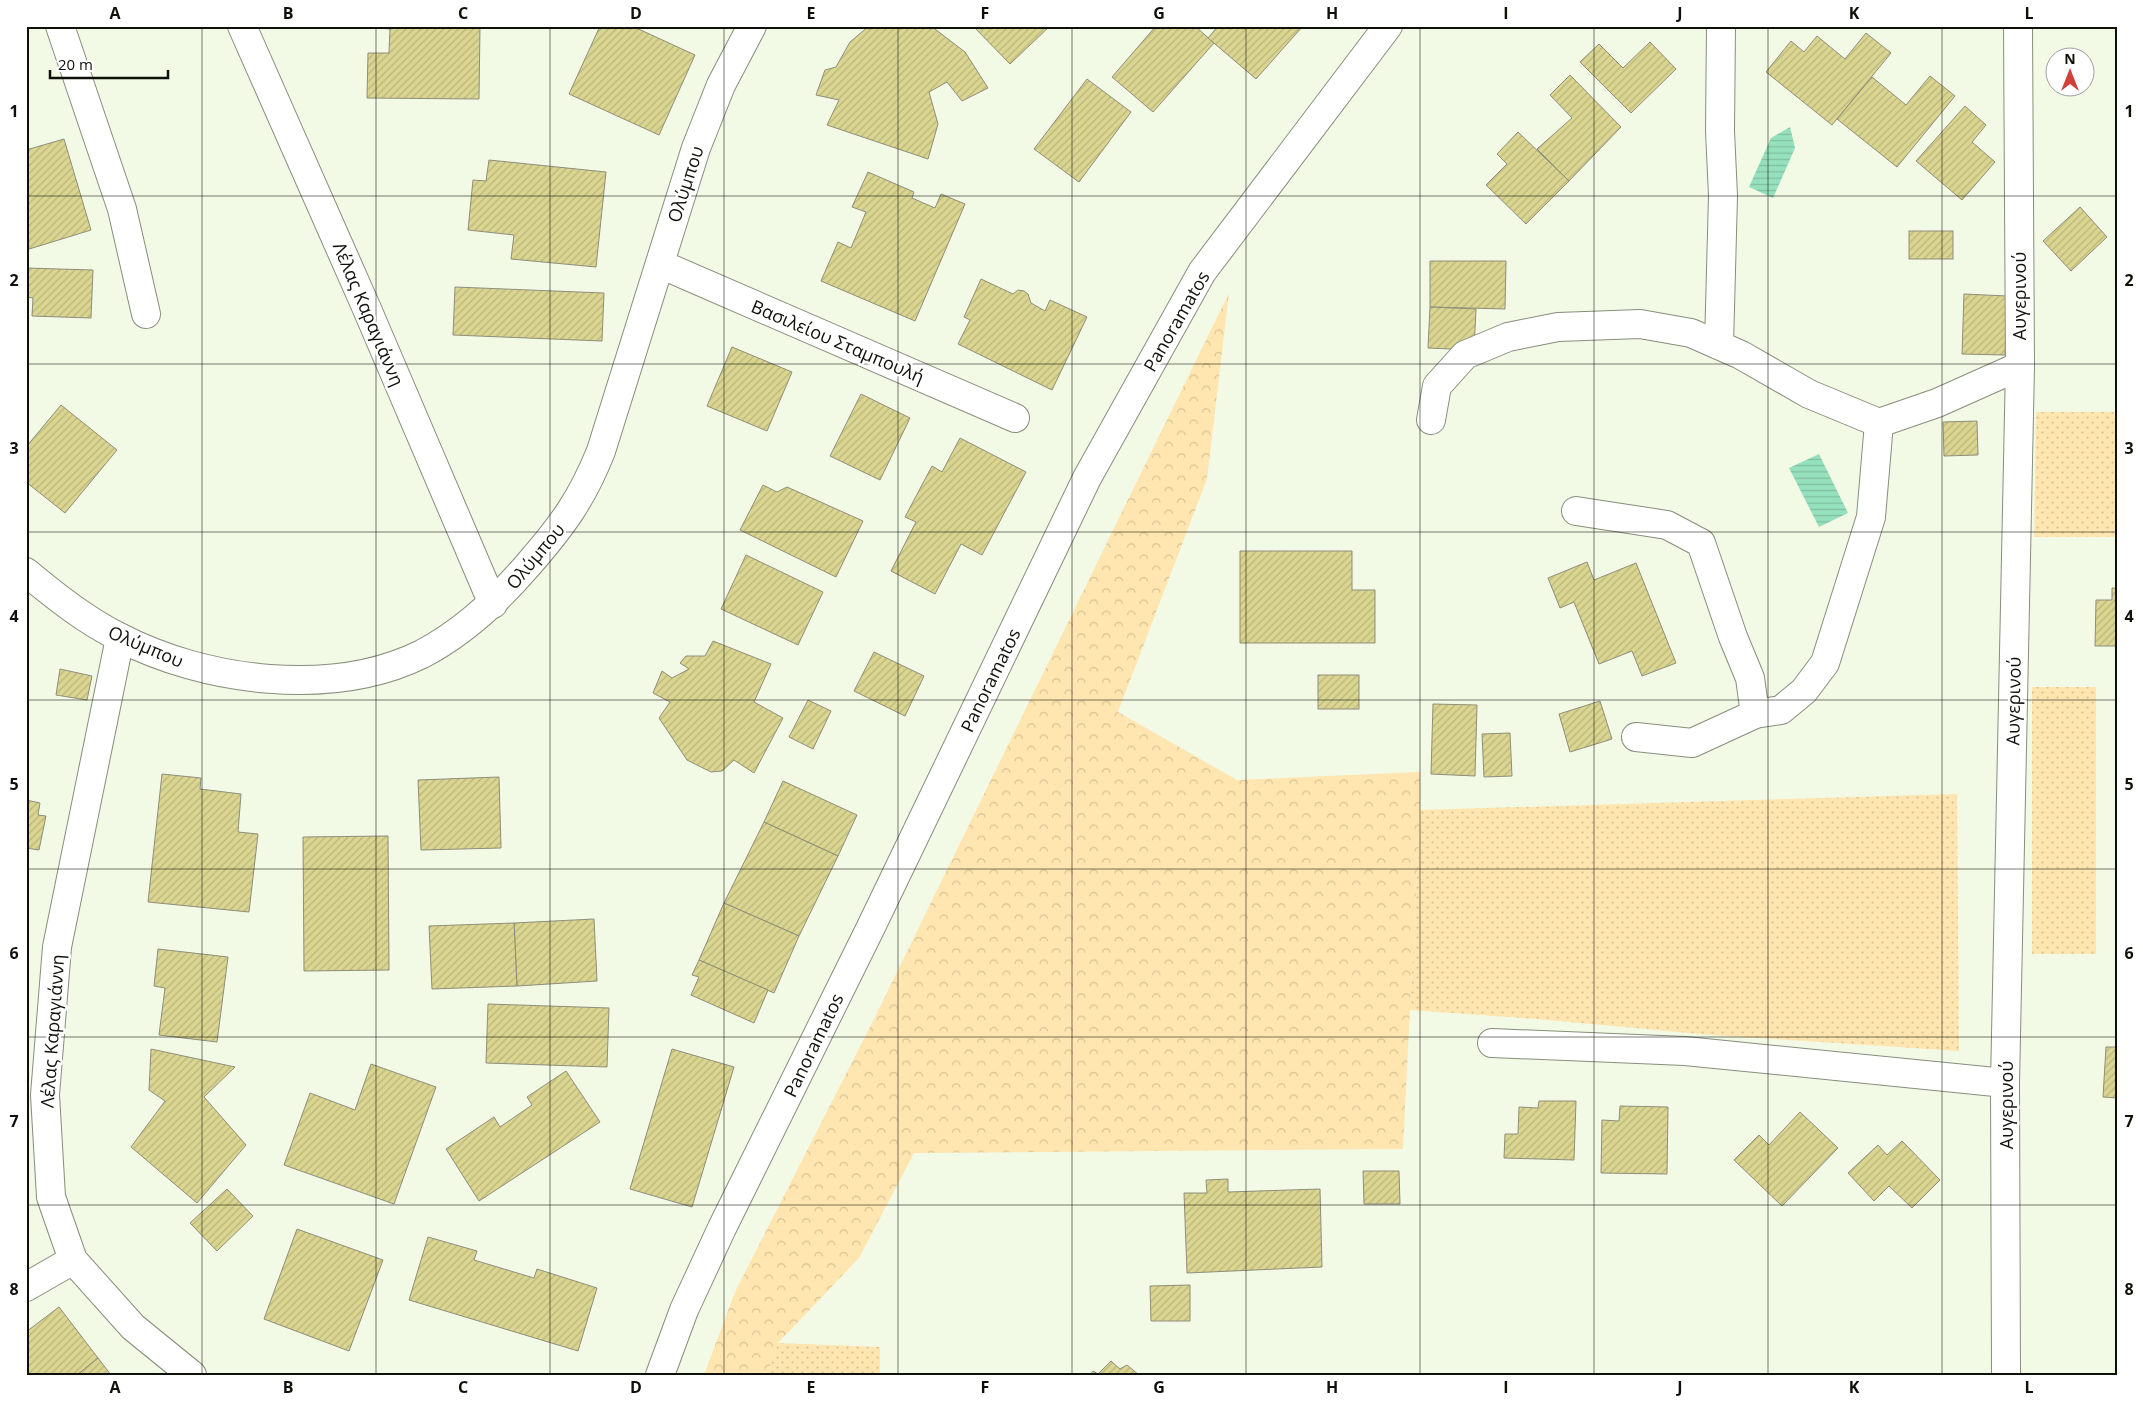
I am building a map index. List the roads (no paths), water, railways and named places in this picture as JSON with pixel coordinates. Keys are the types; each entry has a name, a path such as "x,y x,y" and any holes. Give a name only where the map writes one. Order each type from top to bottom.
{"street":[{"path":"60,26 122,209 146,314"},
{"name":"Λέλας Καραγιάννη","path":"242,26 367,309 493,604"},
{"name":"Ολύμπου","path":"26,572 77,611 120,638 171,660 217,671 292,680 333,678 385,668 422,654 459,632 493,604 560,526 585,488 601,451 685,179 708,114 752,26"},
{"name":"Panoramatos","path":"660,1375 684,1310 722,1228 870,929 1088,478 1202,272 1388,26"},
{"path":"1718,345 1723,196 1720,131 1722,26"},
{"name":"Αυγερινού","path":"2007,1374 2005,1083 2020,366 2018,26"},
{"name":"Βασιλείου Σταμπουλή","path":"660,264 1015,418"},
{"path":"1431,420 1437,386 1465,355 1508,337 1558,328 1640,324 1691,333 1741,355 1809,394 1879,423 1938,403 2020,366"},
{"path":"1636,737 1692,743 1755,714 1781,710 1804,691 1826,663 1871,517 1879,423"},
{"path":"1576,511 1667,525 1701,543 1733,637 1750,678 1755,714"},
{"name":"Λέλας Καραγιάννη","path":"120,638 57,947 45,1095 51,1197 73,1260 132,1327 192,1375"},
{"path":"1492,1043 1685,1051 2005,1083"},
{"path":"26,1288 73,1260"}]}
